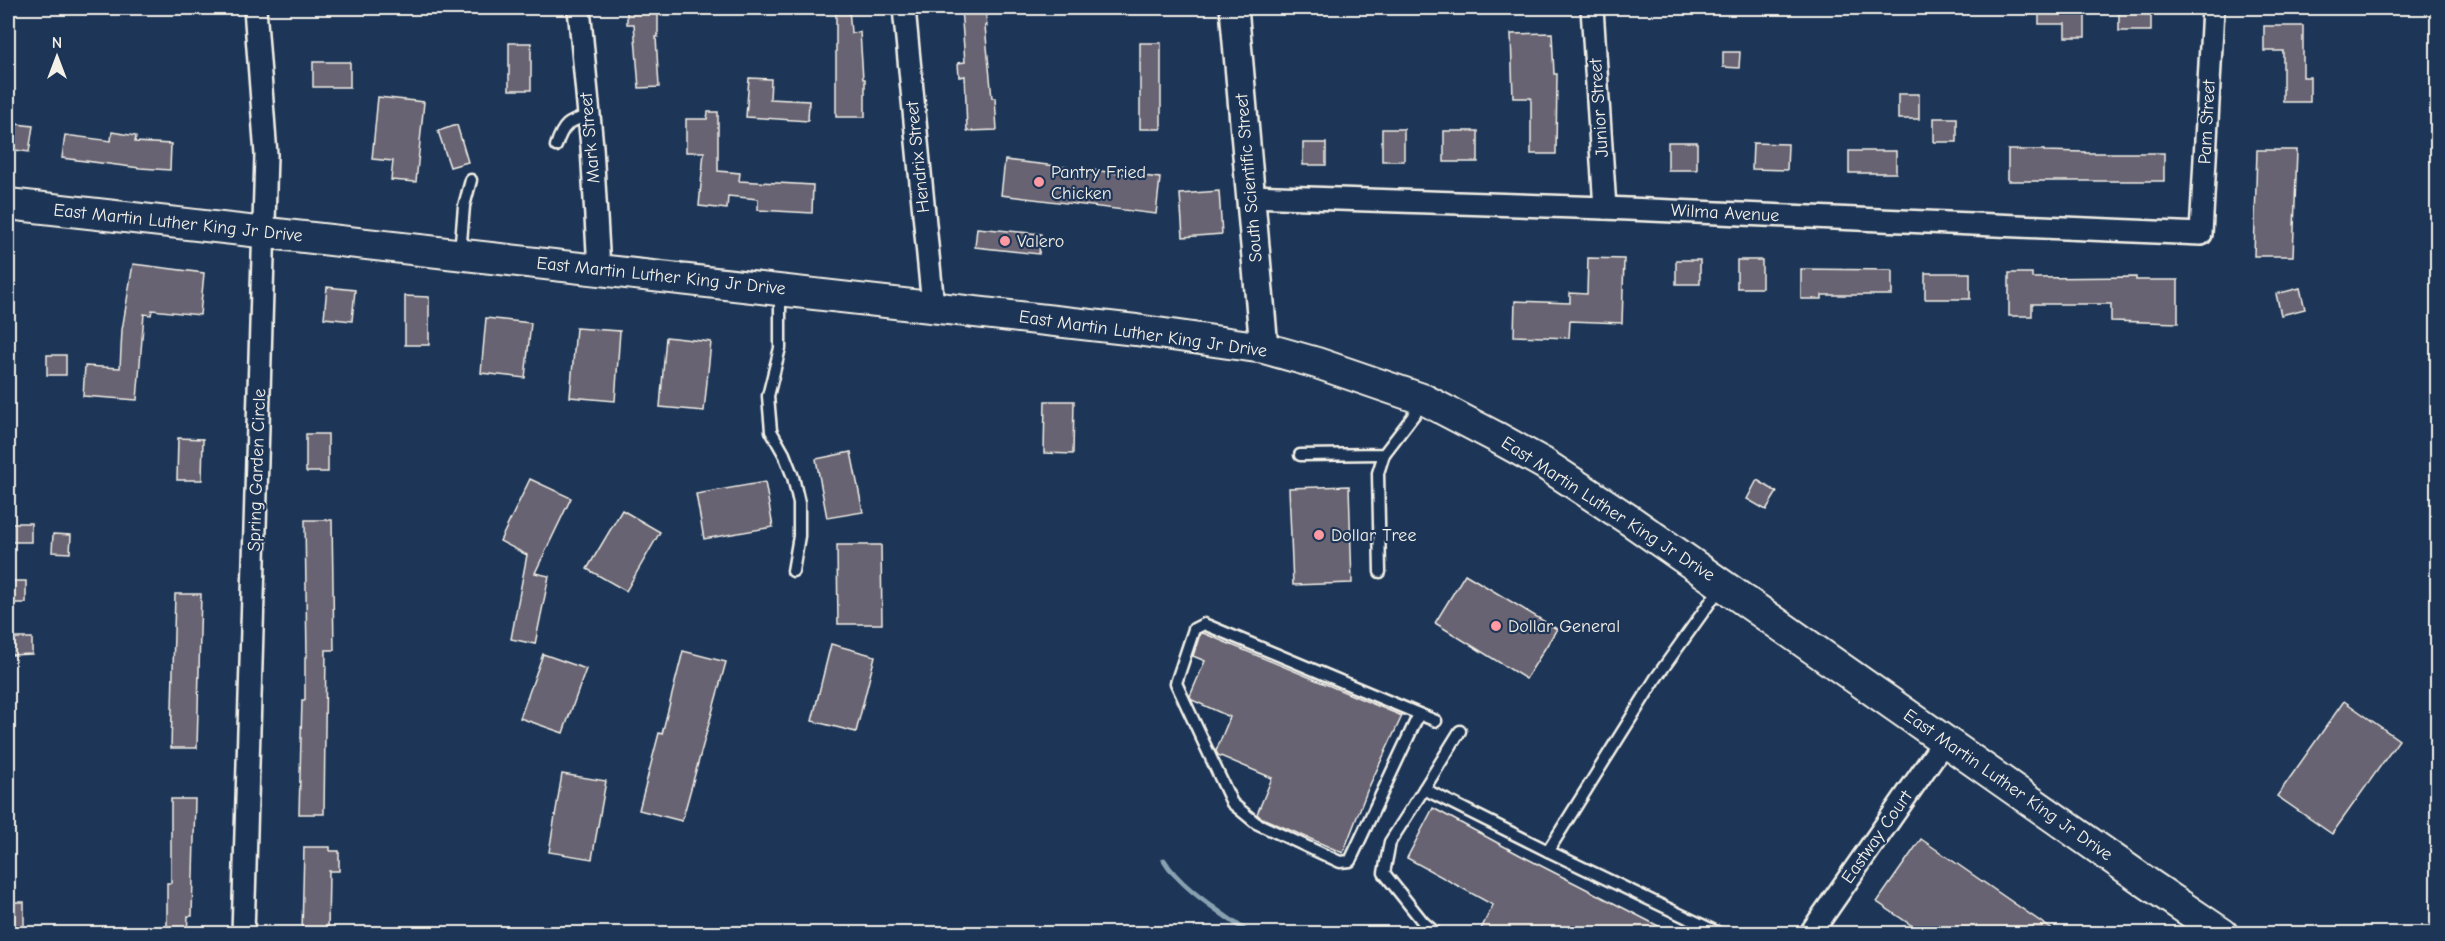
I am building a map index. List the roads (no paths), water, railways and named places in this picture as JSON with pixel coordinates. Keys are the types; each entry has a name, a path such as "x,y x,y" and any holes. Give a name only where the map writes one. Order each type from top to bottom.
{"main road":[{"name":"East Martin Luther King Jr Drive","path":"8,204 1146,331 1264,348 1317,363 1425,400 1543,463 1723,585 2149,884 2223,933"}],"street":[{"name":"Spring Garden Circle","path":"243,933 266,155 255,8"},
{"name":"Mark Street","path":"579,8 599,269"},
{"name":"Hendrix Street","path":"904,8 933,306"},
{"name":"South Scientific Street","path":"1234,8 1264,348"},
{"name":"Junior Street","path":"1592,8 1605,208"},
{"name":"Pam Street","path":"2199,234 2201,234 2202,222 2213,8"},
{"name":"Wilma Avenue","path":"1250,196 1605,208 2199,234"},
{"name":"Eastway Court","path":"1814,932 1945,740"}],"lane":[{"path":"556,146 561,131 570,121 589,115"},
{"path":"460,254 464,206 471,180"},
{"path":"780,289 780,348 768,396 771,432 784,454 799,502 799,536 793,571"},
{"path":"1380,572 1378,474 1384,454 1425,400"},
{"path":"1300,456 1384,454"},
{"path":"1548,851 1656,678 1723,585"},
{"path":"1419,714 1350,861 1340,862 1256,823 1232,803 1176,683 1194,629 1204,624 1419,714 1436,722"},
{"path":"1437,933 1423,922 1384,873 1390,842 1460,731"},
{"path":"1424,789 1721,933"}],"waterway":[{"path":"1164,860 1191,890 1250,934"}],"place":[{"name":"Pantry Fried Chicken","path":"1039,182"},
{"name":"Valero","path":"1005,241"},
{"name":"Dollar Tree","path":"1319,535"},
{"name":"Dollar General","path":"1496,626"}]}
